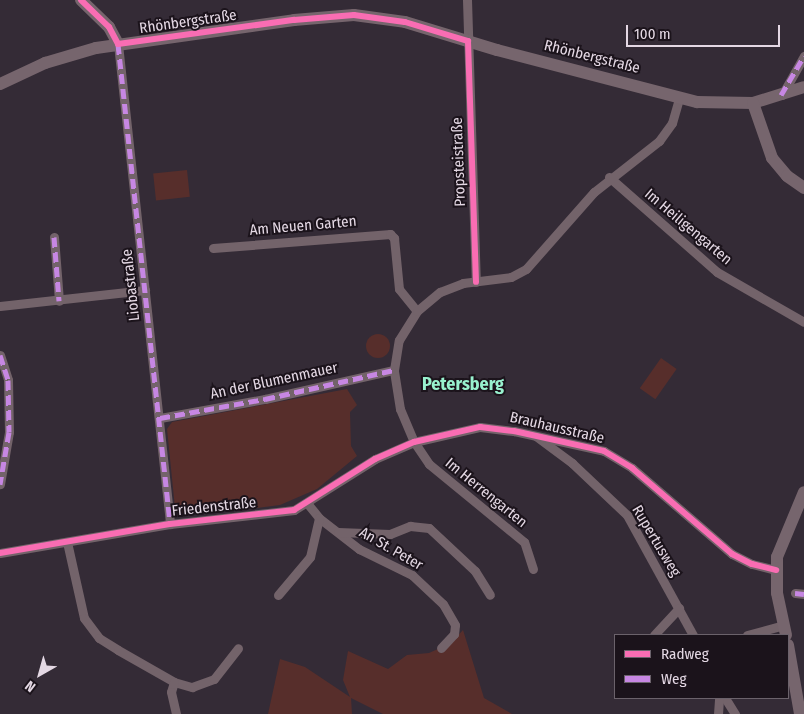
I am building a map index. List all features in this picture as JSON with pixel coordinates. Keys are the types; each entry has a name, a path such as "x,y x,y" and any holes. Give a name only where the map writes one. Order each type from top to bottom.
{"street":[{"path":"81,0 109,27 118,44"},
{"name":"Propsteistraße","path":"467,0 476,282"},
{"name":"Rhönbergstraße","path":"0,84 61,58 118,44 345,15 405,22 679,98 716,104 753,103 804,87"},
{"name":"Liobastraße","path":"118,44 170,524"},
{"path":"781,95 804,56"},
{"name":"Im Herrengarten","path":"534,569 524,542 429,464 414,442 400,409 394,370 399,340 417,311 440,292 476,282 511,277 526,269 609,178 659,141 672,123 679,98"},
{"path":"753,103 772,158 787,176 804,188"},
{"name":"Im Heiligengarten","path":"609,178 717,272 804,322"},
{"name":"Am Neuen Garten","path":"213,248 390,234 394,238 399,289 417,311"},
{"path":"54,237 59,301"},
{"path":"0,306 59,301 145,290"},
{"path":"0,354 8,380 9,432 0,484"},
{"name":"An der Blumenmauer","path":"160,418 265,399 394,370"},
{"name":"Brauhausstraße","path":"414,442 480,427 592,446 618,458 732,554 752,564 776,570"},
{"name":"Rupertusweg","path":"535,435 579,469 627,515 692,634"},
{"name":"Friedenstraße","path":"0,554 170,524 280,513 307,504 376,459 414,442"},
{"path":"755,634 785,630 776,570 785,531 804,492"},
{"name":"An St. Peter","path":"307,504 319,518 359,549 412,574 443,604 455,625 454,634 441,648"},
{"path":"278,595 310,557 319,518"},
{"path":"338,532 390,534 410,526 429,528 475,571 490,596"},
{"path":"68,542 84,618 99,638 174,682 192,687 214,679 238,648"},
{"path":"655,634 679,608"},
{"path":"789,650 800,714"},
{"path":"174,682 170,692 176,714"},
{"path":"718,714 719,699"},
{"path":"726,699 735,714"}],"shaded area":[{"path":"187,170 190,197 156,200 153,174"},
{"path":"378,334 386,338 390,346 386,354 378,358 370,354 366,346 370,338"},
{"path":"661,358 677,369 655,399 640,388"},
{"path":"347,389 357,405 350,412 351,446 357,456 317,489 280,505 182,513 175,508 167,429 172,422"},
{"path":"463,630 484,698 512,714 383,714 351,698 352,714 268,714 280,659 305,667 350,697 343,680 348,651 388,669 407,655 429,653 451,643"}],"marked path":[{"path":"118,44 170,524"},
{"path":"781,95 804,56"},
{"path":"54,237 59,301"},
{"path":"0,355 8,380 9,432 0,484"},
{"path":"160,418 265,399 394,370"},
{"path":"795,593 804,594"}],"cycle path":[{"path":"81,0 109,27 118,44 294,20 354,15 405,22 468,41 476,282"},
{"path":"0,553 170,524 294,510 375,459 414,442 480,427 514,431 604,451 632,468 732,554 752,564 776,570"}],"district":[{"name":"Petersberg","path":"463,384"}]}
